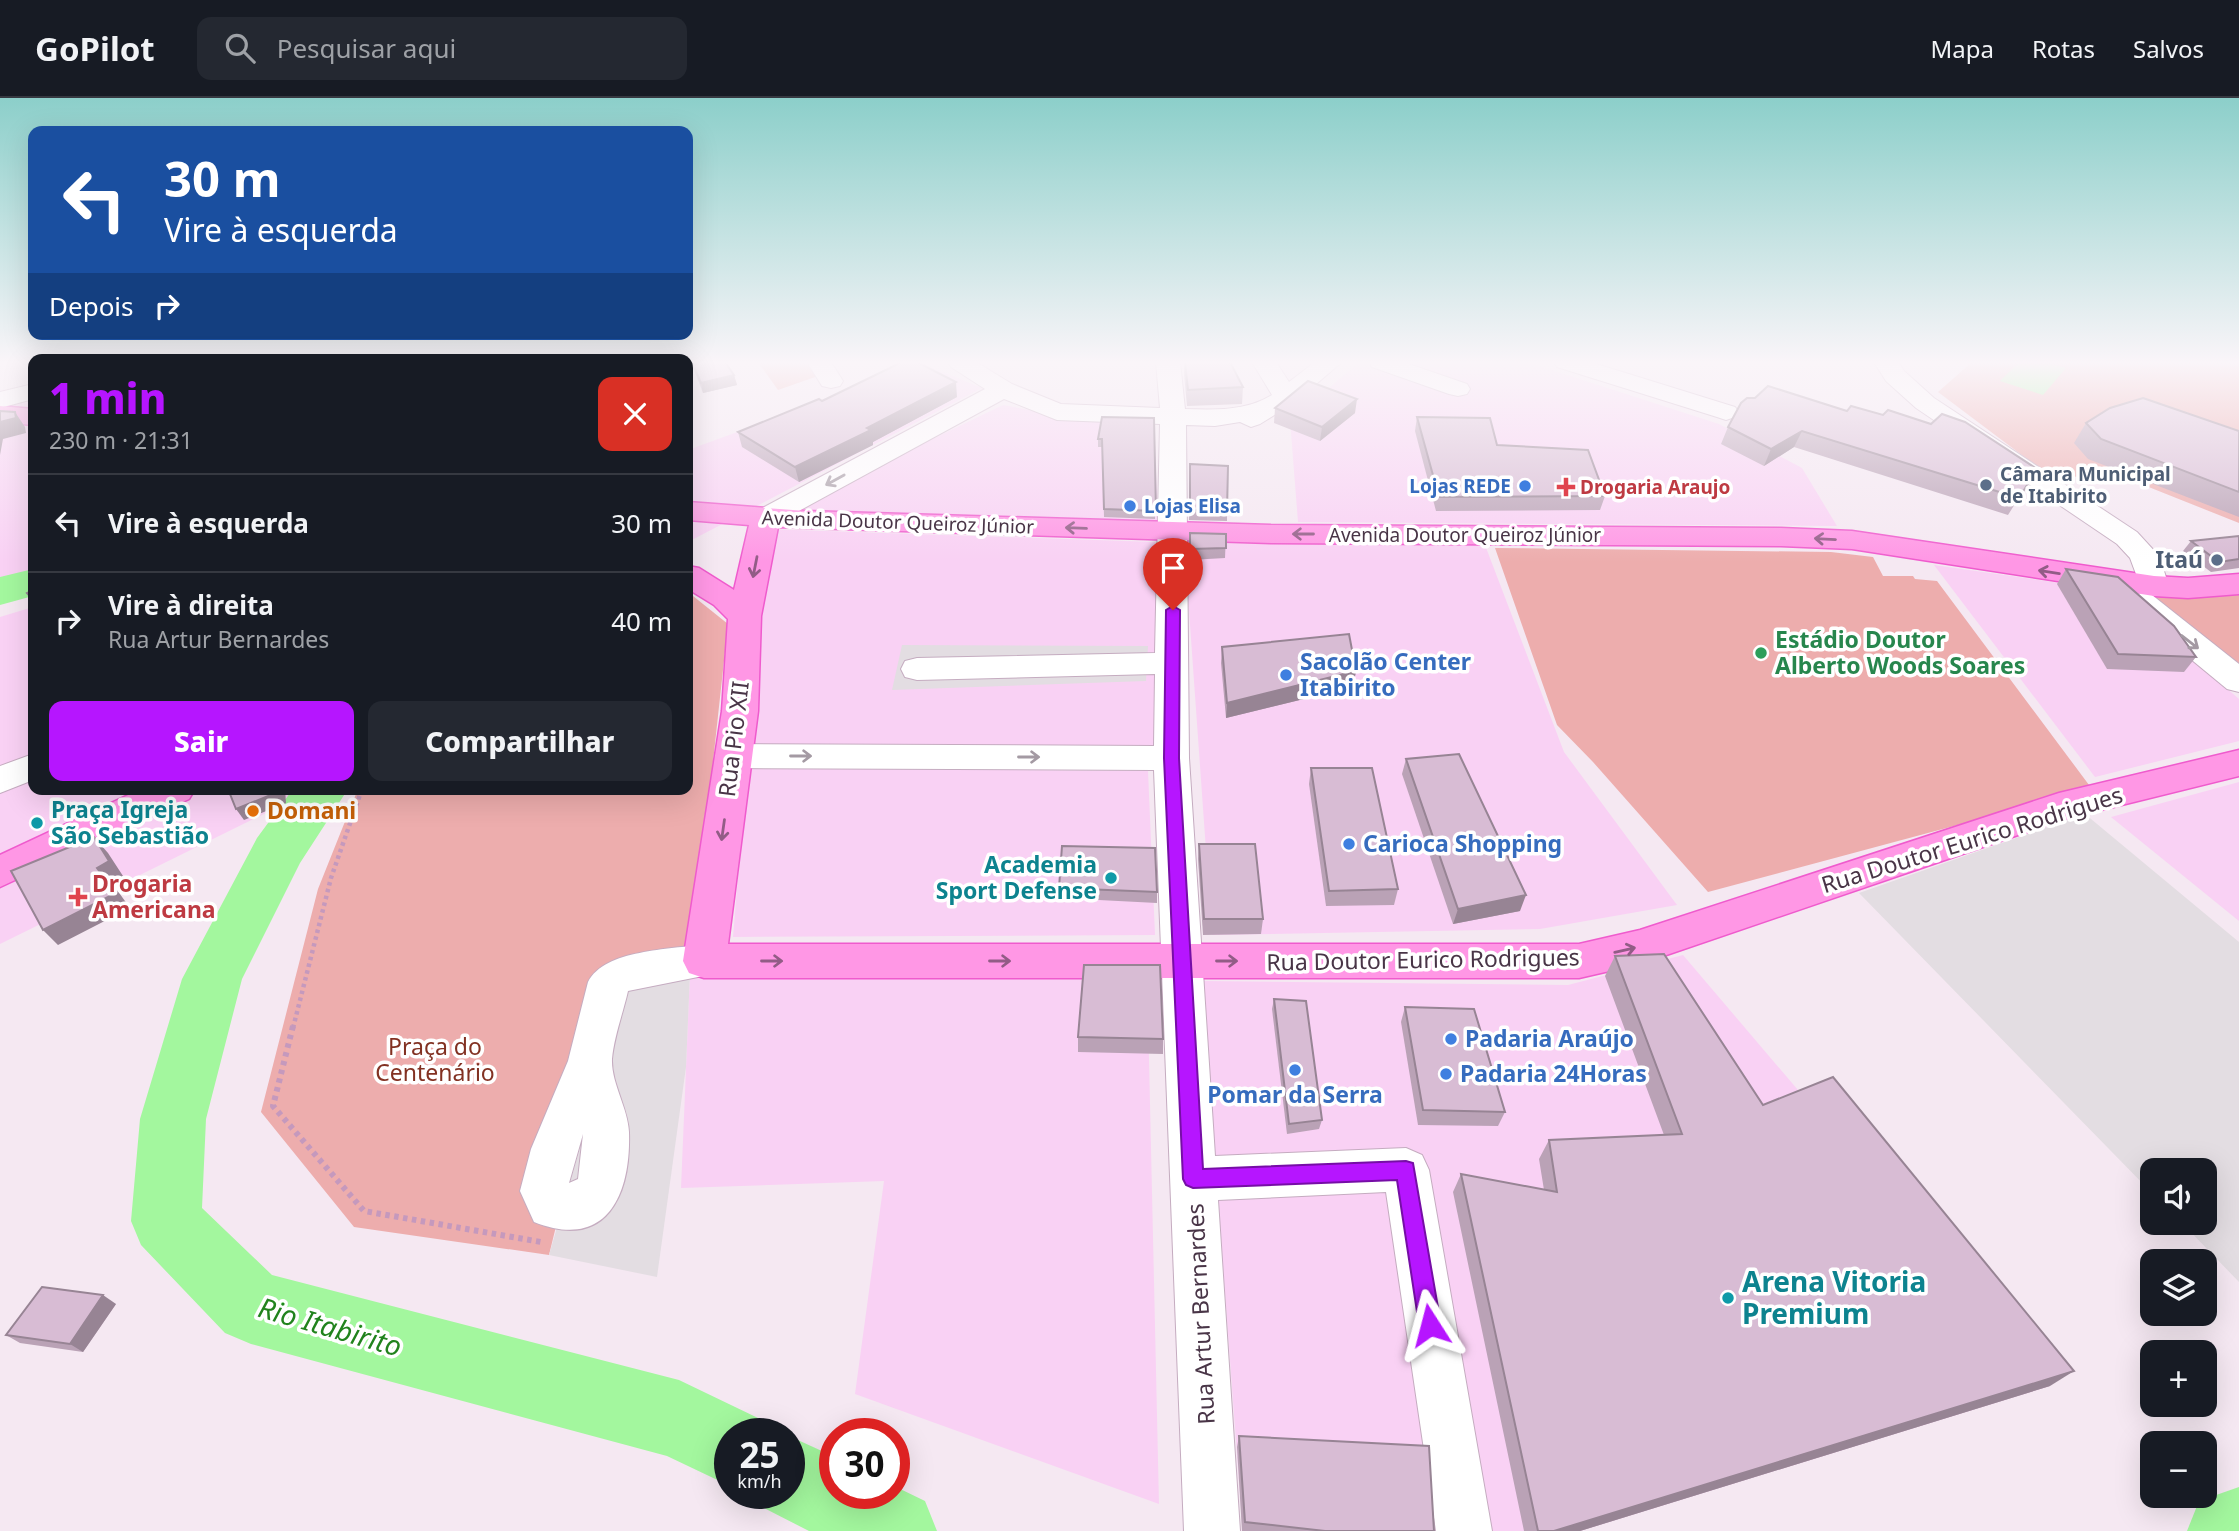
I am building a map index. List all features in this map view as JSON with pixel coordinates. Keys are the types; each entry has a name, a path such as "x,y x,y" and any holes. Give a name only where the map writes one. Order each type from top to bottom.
{"main road":[{"name":"Avenida Doutor Queiroz Júnior","path":"693,511 765,518 1271,534 1781,537 1852,540 2154,586 2188,588 2239,584"},
{"name":"Rua Pio XII","path":"704,961 740,711 745,616 765,518"},
{"path":"693,578 725,598 745,616"},
{"name":"Rua Doutor Eurico Rodrigues","path":"704,961 1579,961 1640,947 2059,807 2239,763"},
{"path":"0,872 163,795"}],"street":[{"path":"765,518 929,429"},
{"name":"Rua Artur Bernardes","path":"1172,429 1171,758 1212,1515"},
{"path":"1171,445 1218,434 1228,429"},
{"path":"1964,429 2127,538 2144,556 2154,586"},
{"path":"2119,582 2155,615 2239,681"},
{"path":"918,669 1173,663"},
{"path":"733,756 1171,758"},
{"path":"0,780 28,768"},
{"path":"590,1061 609,982 621,974 704,961"},
{"path":"1193,1179 1406,1170 1464,1531"}],"path":[{"path":"360,795 331,878 273,1106 364,1211 541,1242"}],"shaded area":[{"path":"0,429 28,429 28,574 0,584"},
{"path":"746,429 904,429 693,539 693,448"},
{"path":"953,429 1154,429 1158,521 781,512"},
{"path":"1291,429 1728,429 1802,468 1837,526 1298,522"},
{"path":"767,529 1155,542 1158,749 748,747"},
{"path":"1184,540 1485,545 1564,752 1677,905 1540,929 1212,935"},
{"path":"1934,565 2115,591 2239,699 2239,741 2095,777"},
{"path":"28,609 28,795 289,795 286,803 0,944 0,617"},
{"path":"902,645 1148,646 1146,681 892,690"},
{"path":"747,768 1148,771 1155,935 733,937"},
{"path":"2239,782 2239,921 2111,817"},
{"path":"2085,814 2239,942 2239,1282 2217,1259 2217,1249 2207,1249 2194,1235 2217,1235 2217,1158 2140,1158 2140,1181 1859,893"},
{"path":"1683,955 2050,1386 1580,1531 1378,1531 1241,1509 1202,981 1568,985"},
{"path":"1147,970 1159,1504 855,1394 884,1181 681,1188 690,973"},
{"path":"690,973 686,1067 657,1277 549,1255 629,979"}],"green space":[{"path":"1987,429 2239,429 2239,523 2121,476 2051,477"},
{"name":"Estádio Doutor Alberto Woods Soares","path":"1495,548 1831,552 1873,557 1883,576 1913,576 1915,579 1937,581 2092,789 1708,892 1557,725"},
{"path":"2239,590 2239,676 2137,593"},
{"name":"Praça do Centenário","path":"693,596 728,624 690,973 616,981 549,1255 354,1227 261,1112 318,889 356,795 693,795"}],"building":[{"path":"746,429 871,430 795,467 738,432"},
{"path":"1100,429 1154,429 1156,511 1104,509 1102,439 1098,439"},
{"path":"1420,429 1493,429 1497,445 1588,450 1605,496 1439,497"},
{"path":"1732,429 1976,429 2037,469 2019,498 1802,431 1771,449"},
{"path":"2092,429 2239,431 2239,492 2101,439"},
{"path":"1190,464 1228,466 1227,511 1190,510"},
{"path":"1190,533 1226,534 1226,548 1190,549"},
{"path":"2239,536 2239,559 2219,562 2191,541"},
{"path":"2066,569 2118,577 2174,626 2196,657 2118,654"},
{"name":"Sacolão Center Itabirito","path":"1349,634 1356,671 1227,703 1222,647"},
{"path":"1459,754 1526,895 1458,909 1406,759"},
{"name":"Carioca Shopping","path":"1311,768 1372,768 1398,889 1329,891"},
{"path":"230,795 271,795 236,809"},
{"name":"Drogaria Americana","path":"94,837 109,861 97,868 116,893 43,930 11,871"},
{"path":"1199,844 1255,844 1263,919 1204,919"},
{"name":"Academia Sport Defense","path":"1062,846 1155,848 1157,892 1059,888"},
{"name":"Arena Vitoria Premium","path":"1664,954 1763,1105 1833,1077 2074,1371 1554,1531 1538,1531 1461,1174 1557,1192 1549,1140 1682,1134 1615,956"},
{"path":"1084,965 1160,965 1163,1039 1078,1037"},
{"name":"Pomar da Serra","path":"1274,999 1306,1001 1322,1120 1289,1124"},
{"name":"Padaria 24Horas","path":"1405,1007 1474,1009 1505,1112 1423,1110"},
{"path":"42,1287 103,1295 70,1344 6,1335"},
{"path":"1239,1436 1429,1446 1434,1531 1325,1531 1245,1522"}],"waterway":[{"name":"Rio Itabirito","path":"0,591 28,583"},
{"name":"Rio Itabirito","path":"318,795 277,853 212,979 173,1119 166,1221 251,1307 679,1420 714,1438"},
{"name":"Rio Itabirito","path":"805,1485 895,1531"},
{"name":"Rio Itabirito","path":"2229,1531 2239,1529"}],"place":[{"name":"Câmara Municipal de Itabirito","path":"1986,485"},
{"name":"Lojas REDE","path":"1525,486"},
{"name":"Drogaria Araujo","path":"1566,487"},
{"name":"Lojas Elisa","path":"1130,506"},
{"name":"Itaú","path":"2217,560"},
{"name":"Estádio Doutor Alberto Woods Soares","path":"1761,653"},
{"name":"Sacolão Center Itabirito","path":"1286,675"},
{"name":"Domani","path":"253,811"},
{"name":"Praça Igreja São Sebastião","path":"37,823"},
{"name":"Carioca Shopping","path":"1349,844"},
{"name":"Academia Sport Defense","path":"1111,878"},
{"name":"Drogaria Americana","path":"78,897"},
{"name":"Padaria Araújo","path":"1451,1039"},
{"name":"Pomar da Serra","path":"1295,1070"},
{"name":"Padaria 24Horas","path":"1446,1074"},
{"name":"Arena Vitoria Premium","path":"1728,1298"}],"route":[{"path":"1173,610 1171,758 1184,961 1193,1179 1406,1170 1430,1325"}]}
